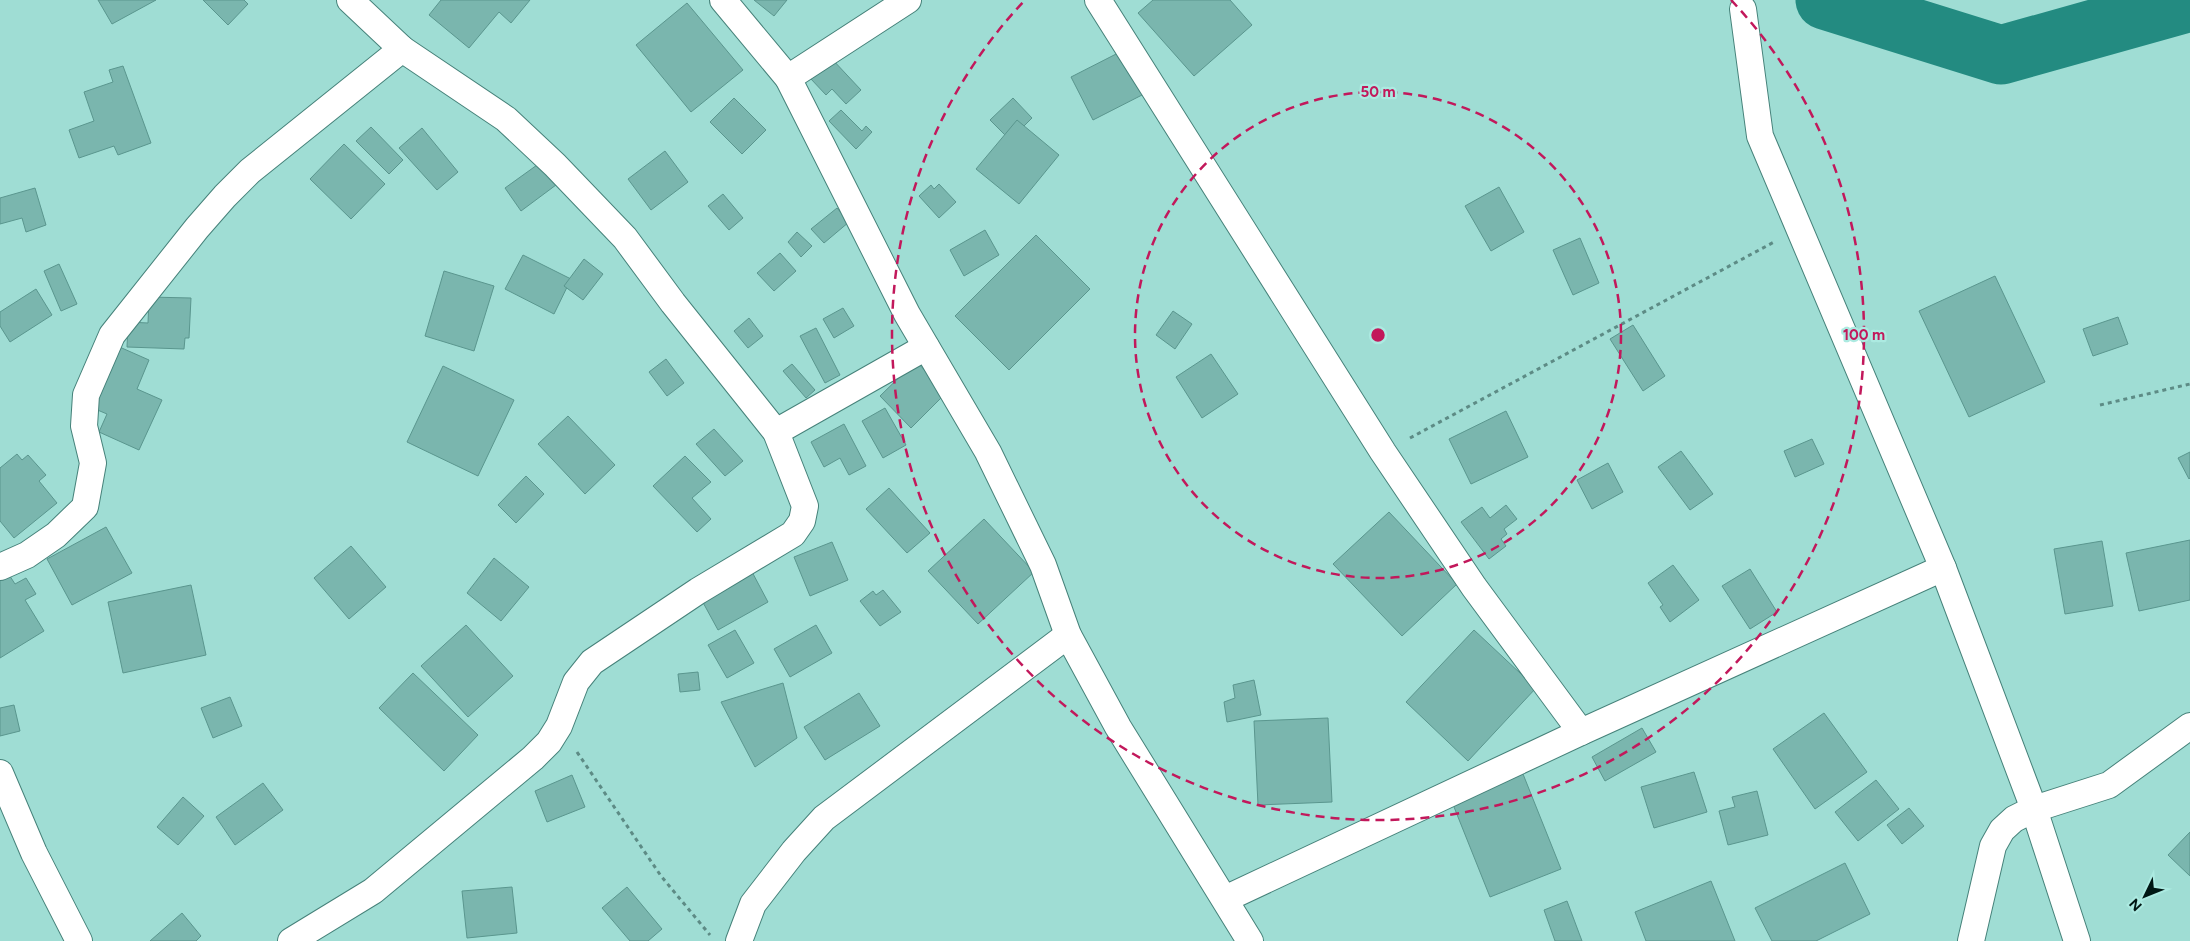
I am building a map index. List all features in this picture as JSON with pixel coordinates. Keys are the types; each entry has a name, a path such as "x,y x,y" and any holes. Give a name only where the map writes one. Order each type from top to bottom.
{"street":[{"path":"723,0 788,78 842,188 926,347 992,461 1043,565 1068,635 1118,727 1226,899 1250,941"},
{"path":"788,78 908,0"},
{"path":"1098,0 1383,452 1474,586 1581,732"},
{"path":"291,941 373,892 533,758 549,742 559,726 576,682 592,662 698,591 793,534 802,521 805,506 776,432 673,303 626,238 555,165 506,119 402,49 353,1"},
{"path":"1743,9 1760,136 1798,230 1944,568 2034,809 2076,941"},
{"path":"0,567 27,556 56,535 85,507 93,463 84,426 86,395 112,335 186,241 225,196 250,171 402,49"},
{"path":"776,432 926,347"},
{"path":"1226,899 1581,732 1944,568"},
{"path":"739,941 753,904 794,851 824,818 1068,635"},
{"path":"1971,941 1993,846 2002,830 2014,818 2034,809 2110,785 2190,726"},
{"path":"0,773 34,853 79,941"}],"path":[{"path":"1383,452 1798,230"},
{"path":"2100,405 2190,384"},
{"path":"559,726 662,876 716,941"}],"building":[{"path":"98,0 156,0 112,24"},
{"path":"203,0 244,0 248,4 228,25"},
{"path":"441,0 530,0 511,23 499,12 469,48 429,15"},
{"path":"754,0 787,0 774,16"},
{"path":"1153,0 1230,0 1252,25 1194,76 1138,13"},
{"path":"687,3 743,70 691,112 636,45"},
{"path":"1122,51 1144,94 1093,120 1071,77"},
{"path":"832,59 861,90 846,104 832,89 826,95 811,79"},
{"path":"123,66 151,143 118,155 114,146 79,158 69,130 94,121 84,92 113,82 109,70"},
{"path":"734,98 766,130 742,154 710,122"},
{"path":"1013,98 1032,118 1010,140 990,120"},
{"path":"841,110 862,131 866,126 872,132 856,149 829,121"},
{"path":"1017,120 1059,155 1019,204 976,169"},
{"path":"371,127 403,160 389,174 356,141"},
{"path":"422,128 458,172 437,190 399,148"},
{"path":"344,144 385,184 351,219 310,179"},
{"path":"665,151 688,182 651,210 628,179"},
{"path":"544,160 560,182 521,211 505,188"},
{"path":"939,184 956,202 939,218 919,196 931,185 934,189"},
{"path":"1499,187 1524,232 1491,251 1465,206"},
{"path":"35,188 46,225 26,232 22,218 0,224 0,198"},
{"path":"723,194 743,218 729,230 708,206"},
{"path":"837,208 849,222 824,243 811,229"},
{"path":"985,230 999,255 964,276 950,250"},
{"path":"797,232 812,246 801,257 788,242"},
{"path":"1036,235 1090,289 1009,370 955,316"},
{"path":"1580,238 1599,283 1573,295 1553,250"},
{"path":"780,253 796,271 774,291 757,273"},
{"path":"523,255 571,279 554,314 505,289"},
{"path":"584,259 603,274 583,300 564,286"},
{"path":"59,264 77,304 61,311 44,271"},
{"path":"444,271 494,286 474,351 425,336"},
{"path":"1995,276 2045,382 1969,417 1919,311"},
{"path":"36,289 52,315 10,342 0,326 0,312"},
{"path":"149,297 191,298 189,338 185,338 184,349 127,347 128,322 148,323"},
{"path":"843,308 854,326 834,338 823,319"},
{"path":"1173,311 1192,324 1175,349 1156,335"},
{"path":"2118,317 2128,344 2093,356 2083,329"},
{"path":"749,318 763,336 748,348 734,331"},
{"path":"1633,325 1665,376 1643,391 1610,339"},
{"path":"816,328 840,375 825,383 800,336"},
{"path":"115,345 149,360 137,389 162,400 139,450 99,432 107,414 88,406"},
{"path":"1211,354 1238,394 1202,418 1176,377"},
{"path":"666,359 684,383 667,396 649,372"},
{"path":"916,361 946,393 911,428 880,396"},
{"path":"792,364 815,390 806,398 783,371"},
{"path":"443,366 514,400 478,476 407,442"},
{"path":"885,408 906,445 883,458 862,421"},
{"path":"1506,411 1528,457 1471,484 1449,439"},
{"path":"568,416 615,465 585,494 538,444"},
{"path":"844,424 866,466 849,475 840,458 824,467 811,442"},
{"path":"714,429 743,461 725,476 696,444"},
{"path":"1812,439 1824,464 1795,477 1784,451"},
{"path":"1681,451 1713,494 1690,510 1658,467"},
{"path":"2190,452 2190,478 2189,479 2178,458"},
{"path":"17,454 22,460 28,455 46,475 39,481 57,503 14,538 0,521 0,468"},
{"path":"685,456 711,482 692,498 711,519 697,532 653,486"},
{"path":"1608,463 1623,492 1592,509 1577,480"},
{"path":"526,476 544,494 516,523 498,505"},
{"path":"889,488 930,533 907,553 866,509"},
{"path":"1506,505 1517,519 1504,529 1507,534 1501,539 1506,546 1489,559 1461,522 1482,507 1490,518"},
{"path":"1389,512 1457,584 1402,636 1333,564"},
{"path":"984,519 1034,572 978,624 928,571"},
{"path":"106,527 132,573 72,605 47,559"},
{"path":"2190,540 2190,600 2139,611 2126,553"},
{"path":"2102,541 2113,606 2065,614 2054,549"},
{"path":"832,542 848,580 810,596 794,557"},
{"path":"351,546 386,587 349,619 314,578"},
{"path":"494,558 529,587 501,621 467,593"},
{"path":"1673,565 1699,600 1670,622 1660,607 1663,605 1648,583"},
{"path":"1750,569 1777,612 1750,629 1722,586"},
{"path":"6,570 15,584 26,578 36,594 25,600 44,631 0,658 0,574"},
{"path":"751,570 768,602 718,630 700,597"},
{"path":"191,585 206,655 123,673 108,602"},
{"path":"883,590 901,612 880,626 860,601 873,591 876,595"},
{"path":"466,625 513,676 468,717 421,666"},
{"path":"816,625 832,653 790,677 774,649"},
{"path":"735,630 754,663 727,678 708,645"},
{"path":"1474,630 1536,688 1468,761 1406,702"},
{"path":"698,672 700,690 680,692 678,674"},
{"path":"413,673 478,735 444,771 379,708"},
{"path":"1254,680 1261,715 1227,722 1224,702 1235,698 1233,685"},
{"path":"783,683 797,738 755,767 721,702"},
{"path":"859,693 880,726 825,760 804,727"},
{"path":"230,697 242,726 213,738 201,708"},
{"path":"14,705 20,731 0,736 0,708"},
{"path":"1824,713 1867,772 1815,809 1773,749"},
{"path":"1328,718 1332,802 1258,805 1254,721"},
{"path":"1642,728 1656,752 1605,781 1592,757"},
{"path":"1694,772 1707,812 1654,828 1641,787"},
{"path":"1523,774 1561,869 1490,897 1452,802"},
{"path":"572,775 585,807 547,822 535,791"},
{"path":"1876,780 1899,809 1858,841 1835,812"},
{"path":"263,783 283,810 235,845 216,817"},
{"path":"1757,791 1768,835 1728,845 1719,811 1735,807 1732,797"},
{"path":"183,797 204,816 178,845 157,827"},
{"path":"1909,808 1924,826 1902,844 1887,825"},
{"path":"2190,832 2190,876 2168,855"},
{"path":"1845,863 1870,914 1816,941 1772,941 1755,908"},
{"path":"1711,881 1735,941 1646,941 1635,912"},
{"path":"512,887 517,933 467,938 462,891"},
{"path":"627,887 662,929 648,941 630,941 602,908"},
{"path":"1567,901 1582,941 1555,941 1544,910"},
{"path":"182,913 201,936 196,941 150,941"}],"waterway":[{"path":"1825,0 2001,55 2190,2"}]}
